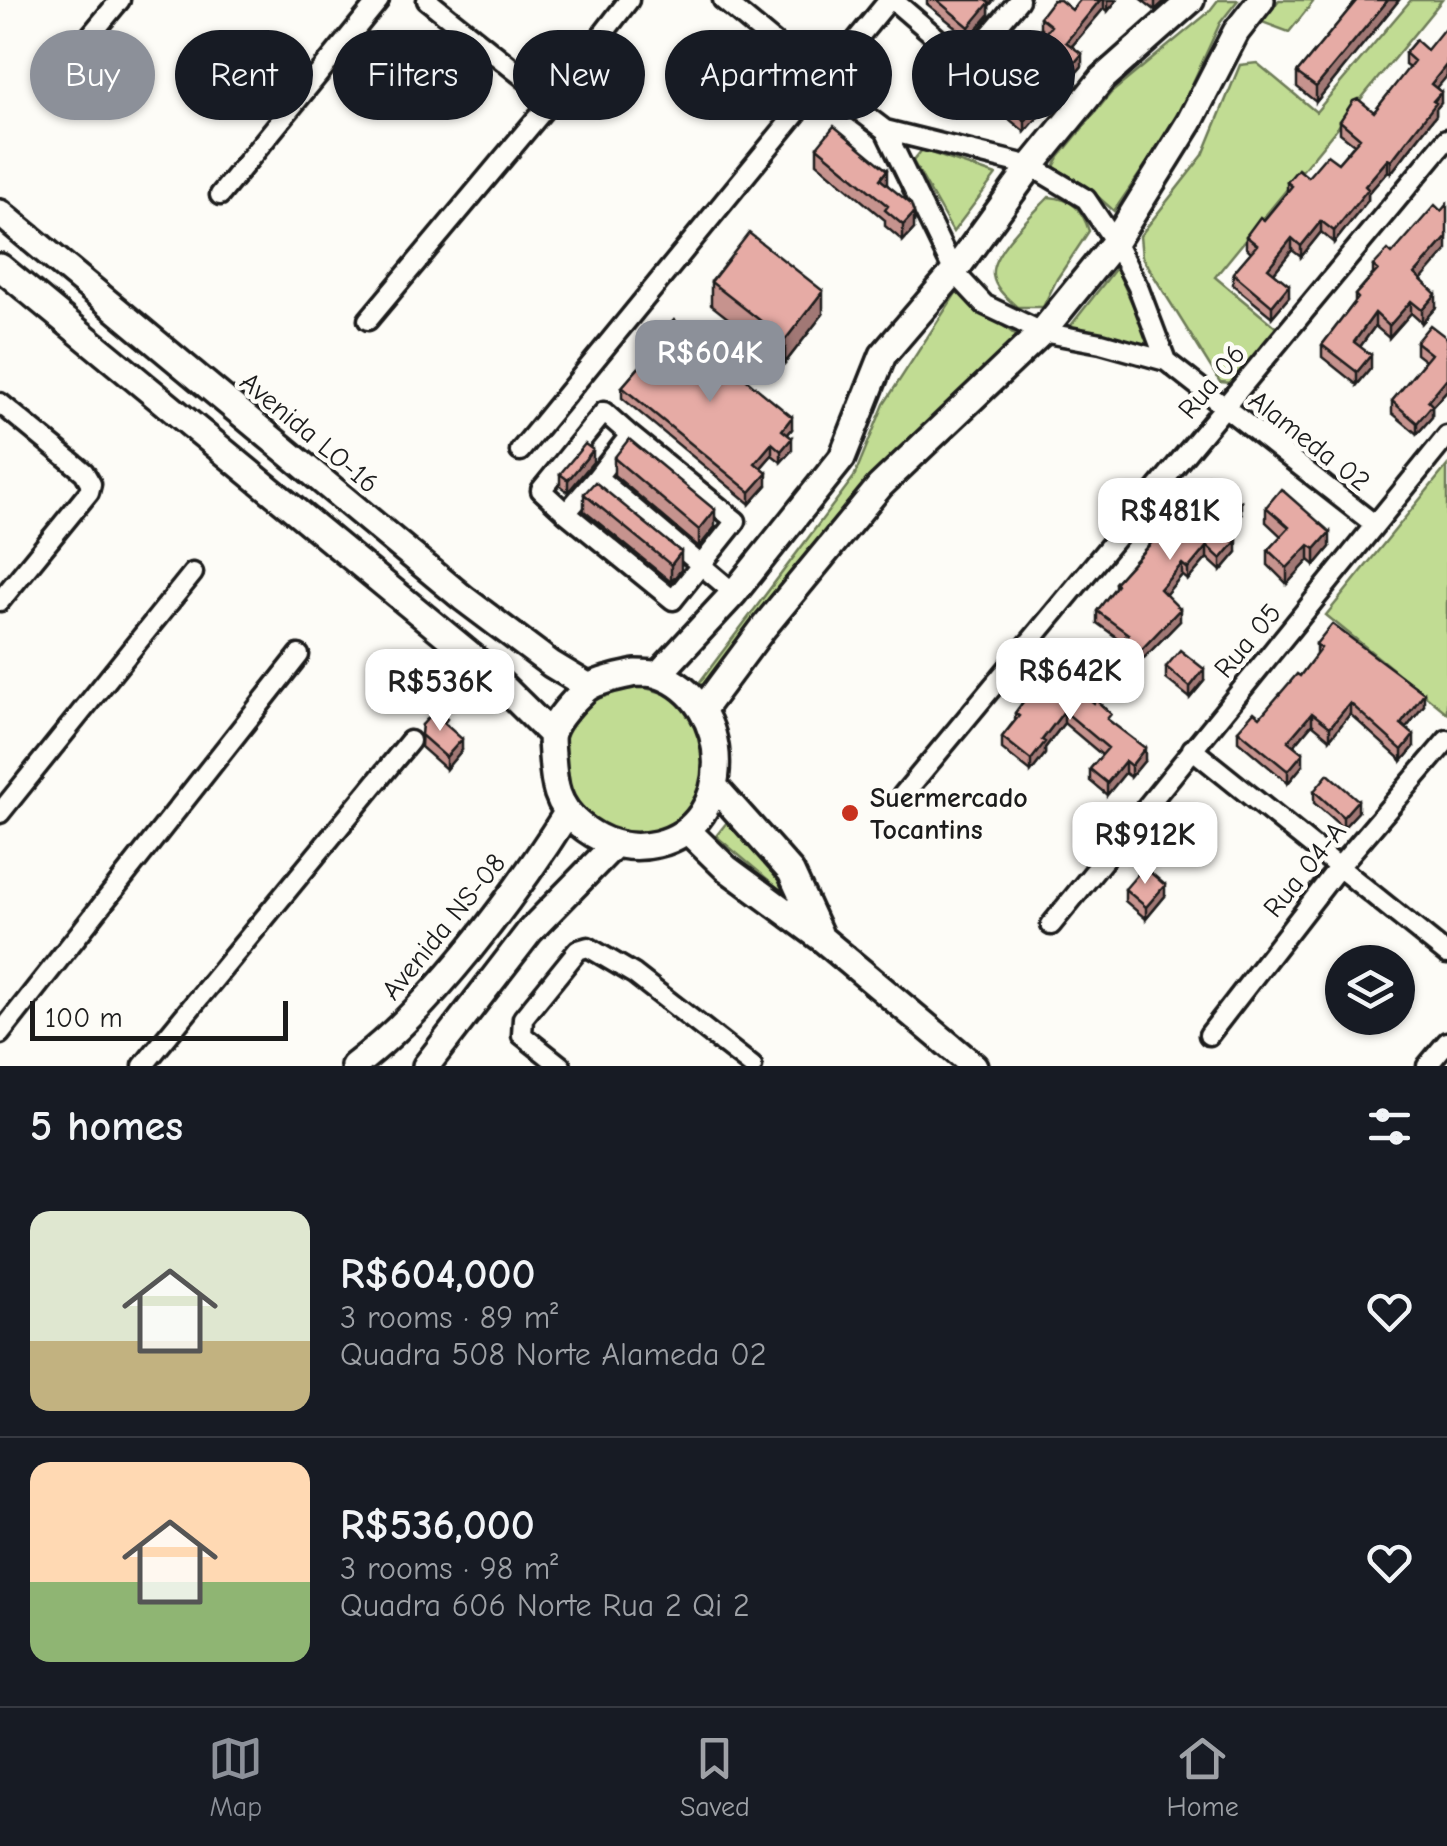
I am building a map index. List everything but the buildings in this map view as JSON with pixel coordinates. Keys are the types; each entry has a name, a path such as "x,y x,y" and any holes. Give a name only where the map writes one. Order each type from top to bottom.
{"street":[{"path":"95,30 120,0"},
{"path":"220,194 379,0"},
{"path":"427,0 513,69"},
{"path":"606,30 629,0"},
{"path":"723,0 759,30"},
{"path":"867,30 891,0 966,63 1019,0"},
{"path":"658,675 734,593 842,458 884,355 954,272 1030,166 1102,79 1192,0"},
{"path":"703,709 764,627 880,486 1042,332 1116,242 1190,123 1236,32 1261,0"},
{"path":"368,320 535,120"},
{"path":"520,451 793,120"},
{"path":"872,120 885,130 1030,166 1086,199 1116,242 1166,361"},
{"path":"885,130 954,272 985,304 1042,332 1100,342 1166,361"},
{"name":"Rua 06","path":"902,796 1447,139"},
{"name":"Avenida LO-16","path":"0,213 463,598 588,687"},
{"path":"0,267 474,658 551,734"},
{"name":"Alameda 02","path":"1166,361 1374,524"},
{"path":"0,404 84,472 91,484 89,492 0,601"},
{"path":"604,412 736,521 673,600 566,513 542,490 604,412"},
{"path":"566,513 630,435"},
{"name":"Rua 05","path":"1051,925 1447,436"},
{"path":"597,478 734,593"},
{"path":"0,814 193,573"},
{"path":"0,1034 299,655"},
{"path":"636,673 658,675 703,709 715,740 716,787 704,812 688,831 672,840 642,847 614,845 592,835 567,813 555,792 551,734 588,687 636,673"},
{"name":"Rua 04-A","path":"1209,1035 1338,868 1447,740"},
{"path":"143,1066 410,741"},
{"path":"1192,749 1447,954"},
{"path":"716,787 791,872 821,938"},
{"name":"Avenida NS-08","path":"354,1066 386,1042 473,943 567,813"},
{"path":"688,831 726,868 821,938 974,1066"},
{"path":"426,1066 530,931 614,845"},
{"path":"561,1066 522,1035 523,1018 578,950 588,947 634,974 752,1066"},
{"path":"1427,1066 1447,1042"}],"green space":[{"path":"1218,0 1238,0 1220,23 1175,122 1114,211 1085,185 1054,167 1111,93 1208,13"},
{"path":"1279,0 1313,2 1289,32 1262,22"},
{"path":"1411,0 1442,0 1215,277 1279,330 1232,383 1220,382 1142,257 1140,236 1203,155 1240,65 1257,63 1316,112"},
{"path":"922,150 996,175 953,232 913,161"},
{"path":"1049,197 1075,206 1089,231 1043,307 1017,307 996,285 994,266 1014,234"},
{"path":"1116,268 1153,349 1069,328"},
{"path":"958,290 1019,338 708,689 699,683 854,477 884,404"},
{"path":"1447,466 1447,713 1326,615"},
{"path":"642,687 667,694 688,708 703,728 711,777 687,819 642,839 595,827 563,788 563,738 575,716 594,699 617,688"},
{"path":"727,822 771,864 784,893 716,836"}],"place":[{"name":"Suermercado Tocantins","path":"850,813"}]}
